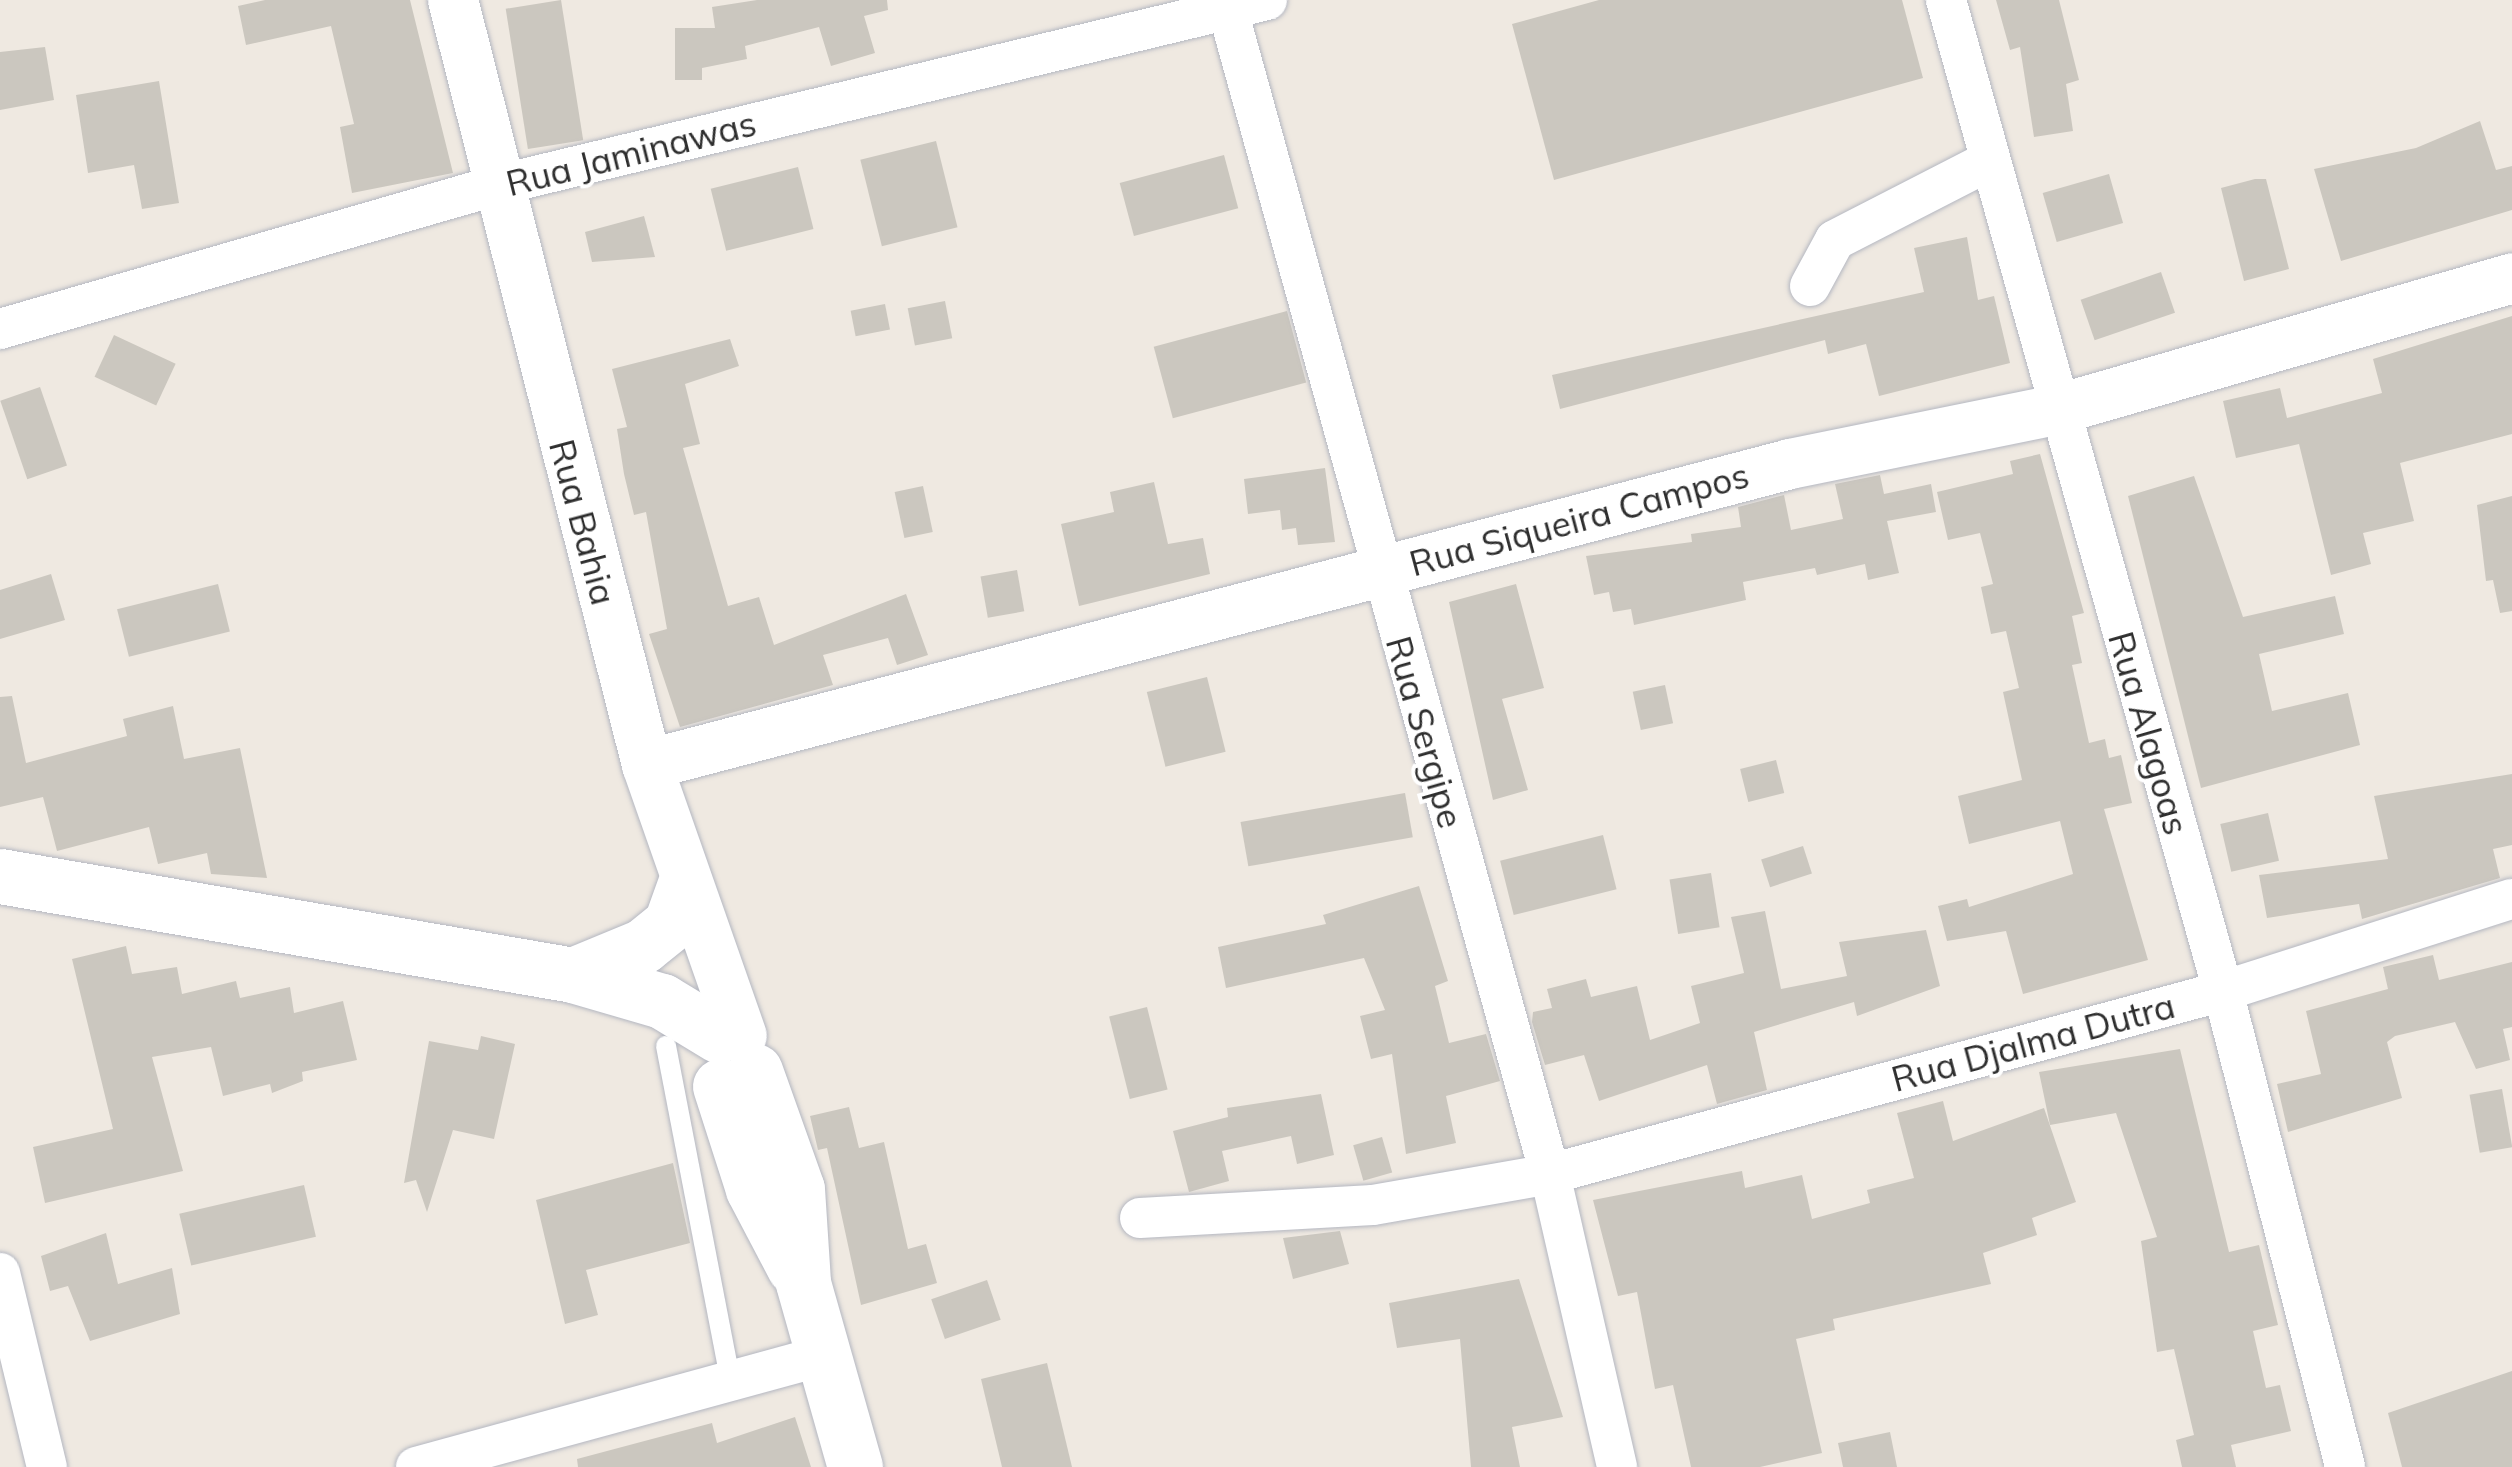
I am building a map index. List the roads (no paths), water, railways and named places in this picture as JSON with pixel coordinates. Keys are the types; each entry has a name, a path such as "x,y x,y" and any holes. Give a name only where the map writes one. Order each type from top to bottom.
{"main road":[{"path":"0,876 374,936 573,975 662,1001 717,1056 753,1190 802,1283 855,1467"},
{"path":"573,975 643,946 671,922 685,884"},
{"path":"374,936 717,1056"}],"street":[{"name":"Rua Bahia","path":"453,0 494,186 647,766 685,884 717,1056"},
{"name":"Rua Jaminawas","path":"0,329 494,186 1226,5 1268,0"},
{"name":"Rua Alagoas","path":"1946,0 2056,410 2223,991 2345,1467"},
{"name":"Rua Sergipe","path":"1226,5 1379,571 1550,1174 1617,1467"},
{"path":"1810,286 1835,240 1989,162"},
{"name":"Rua Siqueira Campos","path":"647,766 1790,464 2056,410 2512,278"},
{"name":"Rua Djalma Dutra","path":"1140,1218 1373,1205 1550,1174 2223,991 2512,898"},
{"path":"0,1273 47,1467"},
{"path":"416,1467 730,1378 822,1356"}],"lane":[{"path":"717,1056 730,1378"}]}
